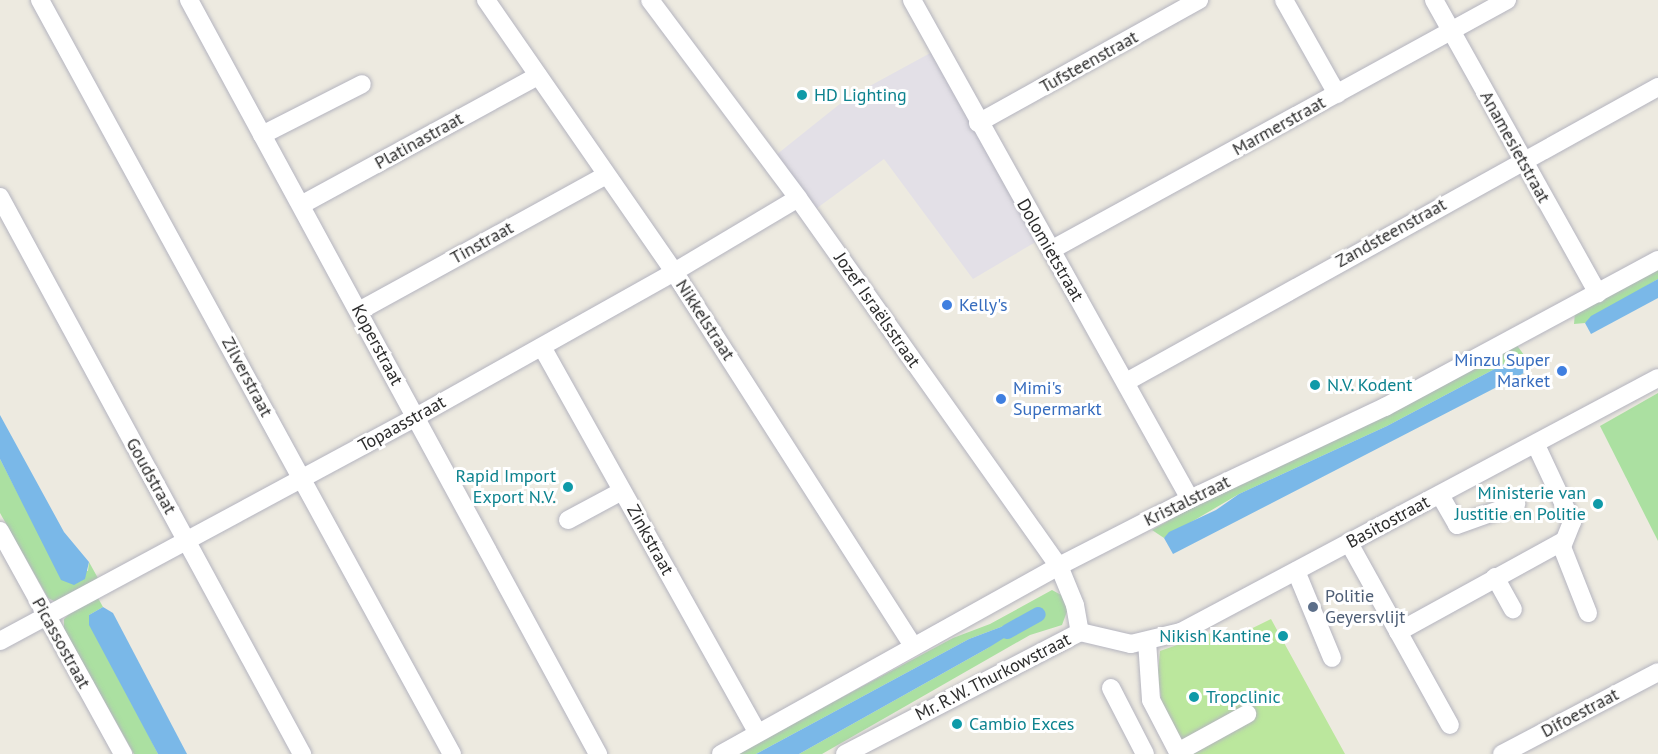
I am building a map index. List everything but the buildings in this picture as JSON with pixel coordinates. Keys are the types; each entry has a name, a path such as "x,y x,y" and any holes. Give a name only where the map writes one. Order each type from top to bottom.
{"street":[{"name":"Zilverstraat","path":"40,0 452,754"},
{"name":"Koperstraat","path":"189,0 598,754"},
{"name":"Nikkelstraat","path":"486,0 674,272 913,646"},
{"name":"Jozef Israëlsstraat","path":"650,0 798,198 1059,566 1075,605 1080,632"},
{"name":"Dolomietstraat","path":"912,0 978,123 1190,499"},
{"name":"Tufsteenstraat","path":"978,123 1199,0"},
{"path":"1284,0 1337,94"},
{"name":"Anamesietstraat","path":"1434,0 1598,293"},
{"name":"Marmerstraat","path":"1051,250 1507,0"},
{"name":"Platinastraat","path":"301,206 538,76"},
{"path":"262,135 362,84"},
{"name":"Zandsteenstraat","path":"1126,382 1522,160 1658,87"},
{"name":"Tinstraat","path":"359,311 606,176"},
{"name":"Goudstraat","path":"0,197 302,754"},
{"name":"Topaasstraat","path":"0,641 416,417 674,272 798,198"},
{"name":"Kristalstraat","path":"721,754 1059,566 1190,499 1385,407 1658,260"},
{"name":"Zinkstraat","path":"542,347 758,733"},
{"name":"Basitostraat","path":"1147,641 1181,632 1658,378"},
{"path":"1398,632 1562,542 1572,522 1536,445"},
{"path":"568,520 622,491"},
{"path":"1440,495 1457,525 1516,504"},
{"name":"Picassostraat","path":"0,531 123,754"},
{"path":"1562,542 1588,613"},
{"path":"1349,543 1450,725"},
{"path":"1296,571 1332,658"},
{"path":"1496,577 1513,609"},
{"name":"Mr. R.W. Thurkowstraat","path":"850,753 1080,632 1109,642 1147,641"},
{"path":"1147,641 1150,700 1178,753 1246,714"},
{"name":"Difoestraat","path":"1502,754 1655,680"},
{"path":"1111,688 1145,754"}],"shaded area":[{"path":"934,51 1039,240 973,279 884,159 813,211 776,155 846,99"}],"green space":[{"path":"1658,266 1658,279 1585,323 1574,324 1575,312"},
{"path":"1516,344 1529,362 1526,372 1521,355 1387,426 1239,494 1164,538 1152,530 1253,473"},
{"path":"1658,393 1658,541 1600,426"},
{"path":"0,459 53,561 88,571 89,562 99,580 56,602 48,598 0,513"},
{"path":"1052,590 1063,596 1069,606 1062,625 1030,635 822,754 799,754 988,648 1022,619 969,639 756,754 736,754 953,638 990,624"},
{"path":"98,598 103,607 89,615 158,754 134,754 64,629 64,619 71,612"},
{"path":"1271,619 1345,754 1186,754 1162,707 1158,674 1160,651 1211,633 1218,645"}],"water":[{"path":"1658,279 1658,298 1591,334 1585,323 1591,316"},
{"path":"1521,355 1526,372 1173,554 1164,538 1169,532 1216,510 1239,494 1387,426"},
{"path":"0,415 64,532 89,562 85,579 74,585 61,580 0,459"},
{"path":"103,607 113,613 187,754 158,754 89,625 89,615"},
{"path":"1022,619 1025,625 988,648 799,754 756,754 969,639"}],"waterway":[{"path":"1007,631 1038,614"}],"place":[{"name":"HD Lighting","path":"802,95"},
{"name":"Kelly's","path":"947,305"},
{"name":"Minzu Super Market","path":"1562,371"},
{"name":"N.V. Kodent","path":"1315,385"},
{"name":"Mimi's Supermarkt","path":"1001,399"},
{"name":"Rapid Import Export N.V.","path":"568,487"},
{"name":"Ministerie van Justitie en Politie","path":"1598,504"},
{"name":"Politie Geyersvlijt","path":"1313,607"},
{"name":"Nikish Kantine","path":"1283,636"},
{"name":"Tropclinic","path":"1194,697"},
{"name":"Cambio Exces","path":"957,724"}]}
